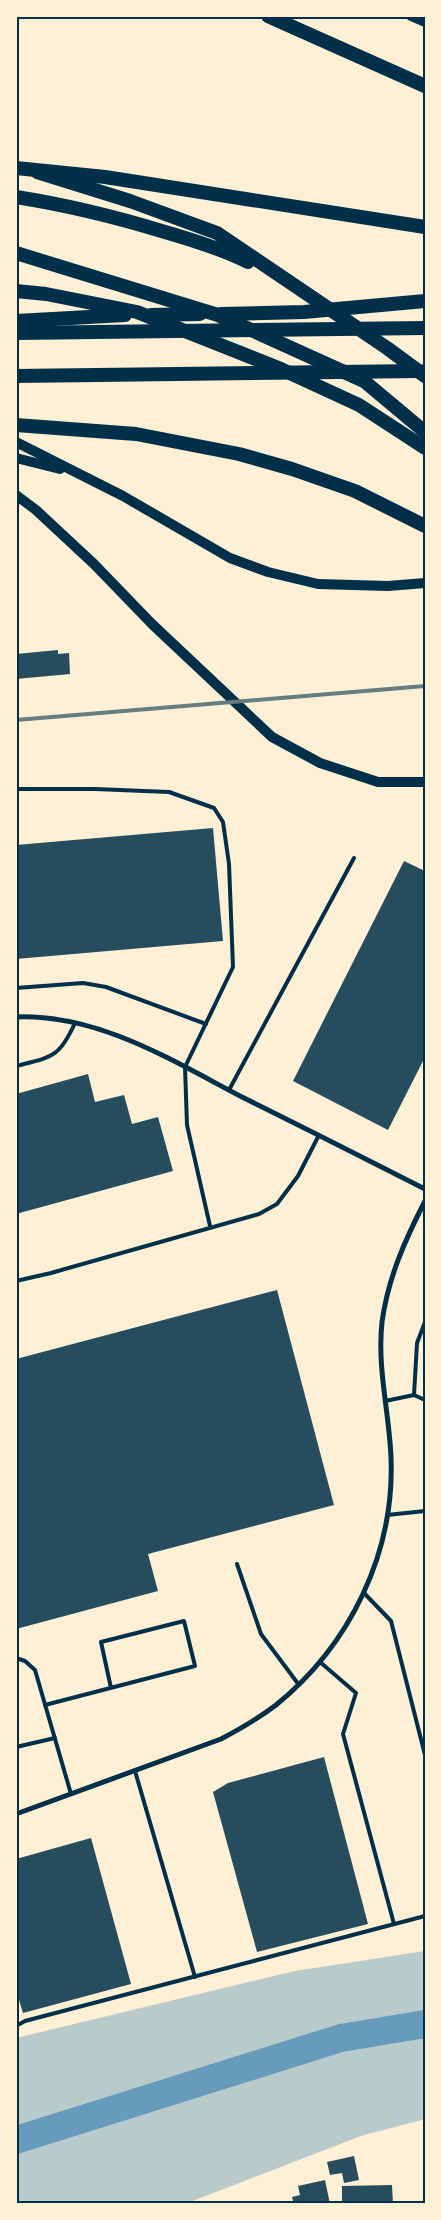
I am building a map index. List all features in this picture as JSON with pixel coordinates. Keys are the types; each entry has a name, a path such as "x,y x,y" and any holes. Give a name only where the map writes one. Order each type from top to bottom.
{"highway":[{"path":"268,16 425,86"},
{"path":"16,168 37,172 114,178 425,227"},
{"path":"37,172 130,201 217,233 387,348 425,376"},
{"path":"16,197 65,204 186,238 234,255 297,288"},
{"path":"16,253 218,315 364,380 425,432"},
{"path":"16,291 46,294 137,312 281,369 359,405 425,448"},
{"path":"16,321 115,316 304,312 425,301"},
{"path":"16,333 425,328"},
{"path":"16,376 425,371"},
{"path":"16,425 128,433 240,454 292,469 355,491 425,526"}],"main road":[{"path":"411,16 425,22"},
{"path":"16,442 123,496 230,558 268,572 318,584 388,586 425,583"},
{"path":"16,458 71,471"},
{"path":"16,495 36,510 87,557 152,624 272,737 320,763 378,782 425,782"}],"street":[{"path":"16,1017 53,1019 111,1032 185,1067 425,1189"},
{"path":"16,1814 221,1739 249,1724 275,1706 299,1685 339,1637 364,1593 379,1551 387,1515 391,1458 380,1351 382,1322 388,1292 400,1254 425,1201"}],"lane":[{"path":"16,608 16,615"},
{"path":"16,789 95,789 169,792 214,808 223,822 229,864 233,967 185,1067 186,1125 210,1226"},
{"path":"229,1090 354,858"},
{"path":"16,988 83,983 106,986 206,1024"},
{"path":"16,1066 49,1058 60,1050 75,1023"},
{"path":"16,1281 51,1273 210,1226 259,1214 277,1204 298,1176 319,1135"},
{"path":"414,1395 417,1343 425,1322"},
{"path":"385,1402 414,1395 425,1400"},
{"path":"387,1515 425,1511"},
{"path":"237,1564 261,1634 299,1685"},
{"path":"364,1593 392,1621 425,1755"},
{"path":"45,1705 111,1688 195,1666 184,1621 101,1642 111,1688"},
{"path":"16,1658 25,1661 35,1670 71,1794"},
{"path":"320,1662 356,1693 342,1734 394,1924"},
{"path":"16,1747 55,1738"},
{"path":"135,1771 194,1977"},
{"path":"16,2026 25,2021 425,1916"}],"shaded area":[{"path":"425,1951 425,2119 361,2136 185,2204 16,2204 16,2038 295,1971"}],"building":[{"path":"58,650 58,654 69,653 70,674 16,679 16,654"},
{"path":"213,828 223,941 16,959 16,845"},
{"path":"404,861 425,871 425,1057 388,1130 293,1081"},
{"path":"88,1074 95,1102 124,1095 132,1124 158,1117 173,1171 16,1214 16,1094"},
{"path":"277,1290 334,1505 148,1554 158,1591 16,1629 16,1359"},
{"path":"324,1757 368,1924 257,1952 213,1792 228,1783"},
{"path":"91,1838 131,1984 23,2013 16,1990 16,1859"},
{"path":"354,2156 359,2180 344,2183 342,2173 330,2175 327,2162"},
{"path":"325,2180 330,2204 294,2204 292,2197 300,2195 298,2186"},
{"path":"392,2185 393,2204 342,2203 342,2186"}],"waterway":[{"path":"16,2140 341,2038 425,2024"}],"railway":[{"path":"16,720 425,686"}]}
